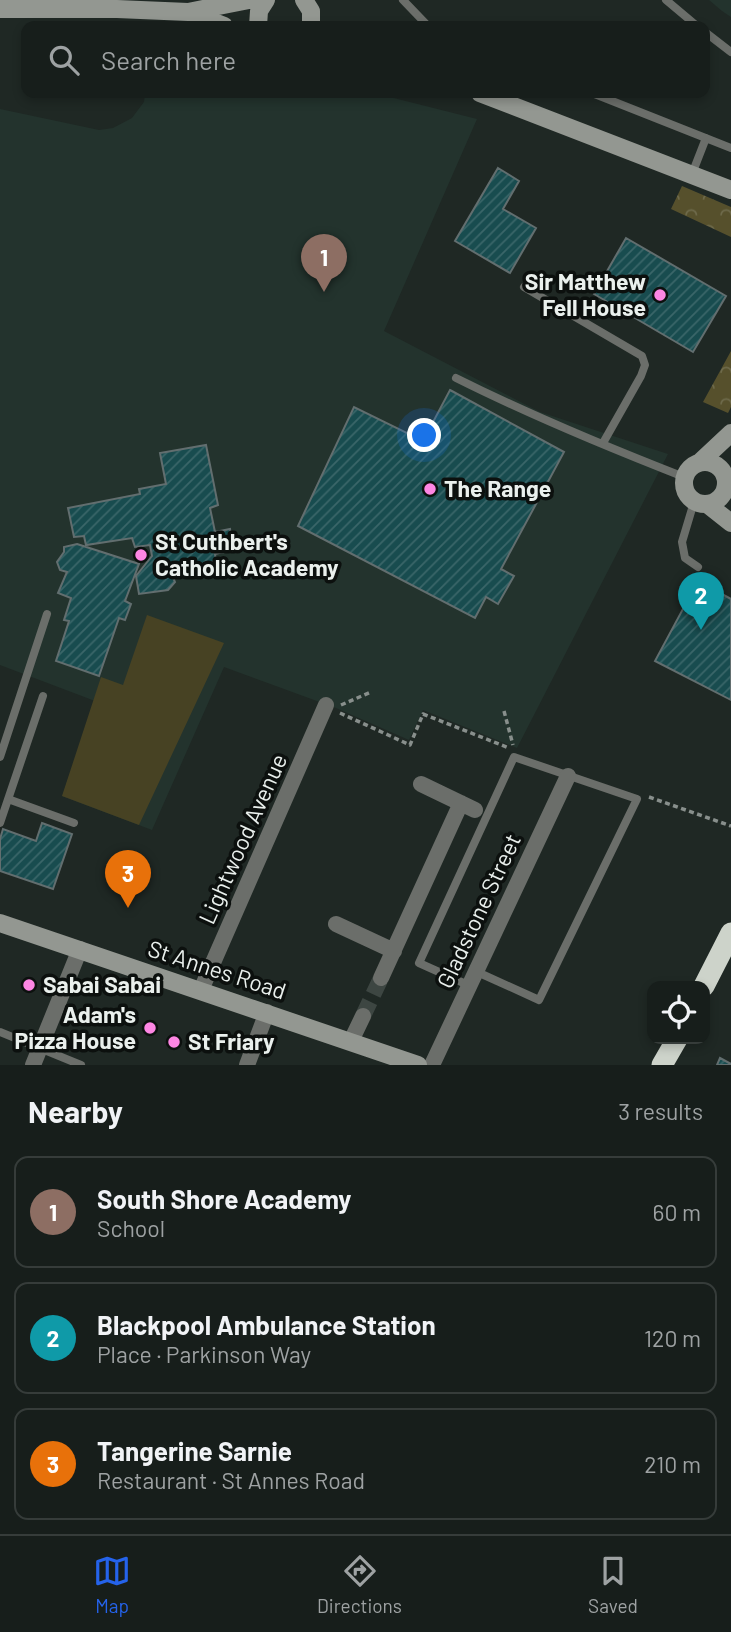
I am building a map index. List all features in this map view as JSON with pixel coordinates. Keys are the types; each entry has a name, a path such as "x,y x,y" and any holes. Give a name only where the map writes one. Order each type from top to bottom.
{"highway":[{"path":"707,981 731,933"},
{"path":"665,1064 675,1044"}],"street":[{"path":"0,9 188,12 249,0"},
{"path":"258,21 258,11 266,0"},
{"path":"303,0 311,11 311,21"},
{"path":"188,12 211,21"},
{"path":"493,98 731,190"},
{"path":"731,433 700,462 692,466 684,477 685,491 731,523"},
{"path":"700,462 716,465 729,475 720,499 700,503"},
{"name":"Lightwood Avenue","path":"201,990 327,707"},
{"name":"Gladstone Street","path":"432,1065 568,776"},
{"path":"381,978 468,806 421,784"},
{"name":"St Annes Road","path":"0,923 418,1065"},
{"path":"336,924 394,951"},
{"path":"33,1065 79,949"},
{"path":"247,1065 267,1012"},
{"path":"351,1041 363,1016"}],"lane":[{"path":"403,0 423,21"},
{"path":"666,0 691,21"},
{"path":"710,36 731,52"},
{"path":"605,98 731,148"},
{"path":"692,174 706,138"},
{"path":"524,287 642,356 645,365 641,376 603,443"},
{"path":"456,378 535,417 684,477"},
{"path":"698,567 685,558 682,542 700,503"},
{"path":"0,757 47,614"},
{"path":"0,823 43,696"},
{"path":"514,757 637,799 538,1000 419,963 514,757"},
{"path":"8,799 74,823"},
{"path":"0,1032 81,1065"}],"path":[{"path":"327,707 371,692"},
{"path":"327,707 410,745 423,714 514,750 504,711"},
{"path":"637,799 640,794 731,826"}],"shaded area":[{"path":"709,0 731,0 731,17 722,11"},
{"path":"144,98 394,98 477,119 384,331 540,412 668,454 517,748 423,710 409,740 336,708 224,667 152,830 62,796 95,701 0,665 0,109 99,130 113,128 132,118"},
{"path":"147,615 224,643 139,825 62,796 101,677 123,685"}],"green space":[{"path":"682,186 731,207 731,237 671,209"},
{"path":"731,351 731,407 728,413 703,402"}],"building":[{"path":"498,168 519,181 503,209 536,228 510,273 455,241"},
{"name":"Sir Matthew Fell House","path":"626,238 726,296 693,352 594,294"},
{"name":"The Range","path":"450,390 564,452 501,569 514,576 498,604 486,597 475,618 298,526 354,407 423,441"},
{"path":"206,445 218,505 210,508 215,532 230,529 233,550 215,554 216,561 174,570 171,573 175,582 168,590 139,594 136,576 152,556 150,545 135,547 132,538 86,545 84,536 74,537 68,508 140,494 139,489 166,484 160,453"},
{"path":"77,544 139,564 125,601 131,604 125,620 119,618 99,676 56,661 69,621 64,620 71,598 58,593 67,572 60,570 57,562 64,552 64,547"},
{"path":"698,581 731,599 731,700 655,661"},
{"path":"42,823 72,834 53,889 0,871 0,839 3,829 36,841"},
{"path":"720,1058 731,1064 731,1065 717,1065"}],"tunnel":[{"path":"363,1016 381,978"}],"place":[{"name":"South Shore Academy","path":"324,292"},
{"name":"Sir Matthew Fell House","path":"660,295"},
{"name":"The Range","path":"430,489"},
{"name":"St Cuthbert's Catholic Academy","path":"141,555"},
{"name":"Blackpool Ambulance Station","path":"701,630"},
{"name":"Tangerine Sarnie","path":"128,908"},
{"name":"Sabai Sabai","path":"29,985"},
{"name":"Adam's Pizza House","path":"150,1028"},
{"name":"St Friary","path":"174,1042"}]}
